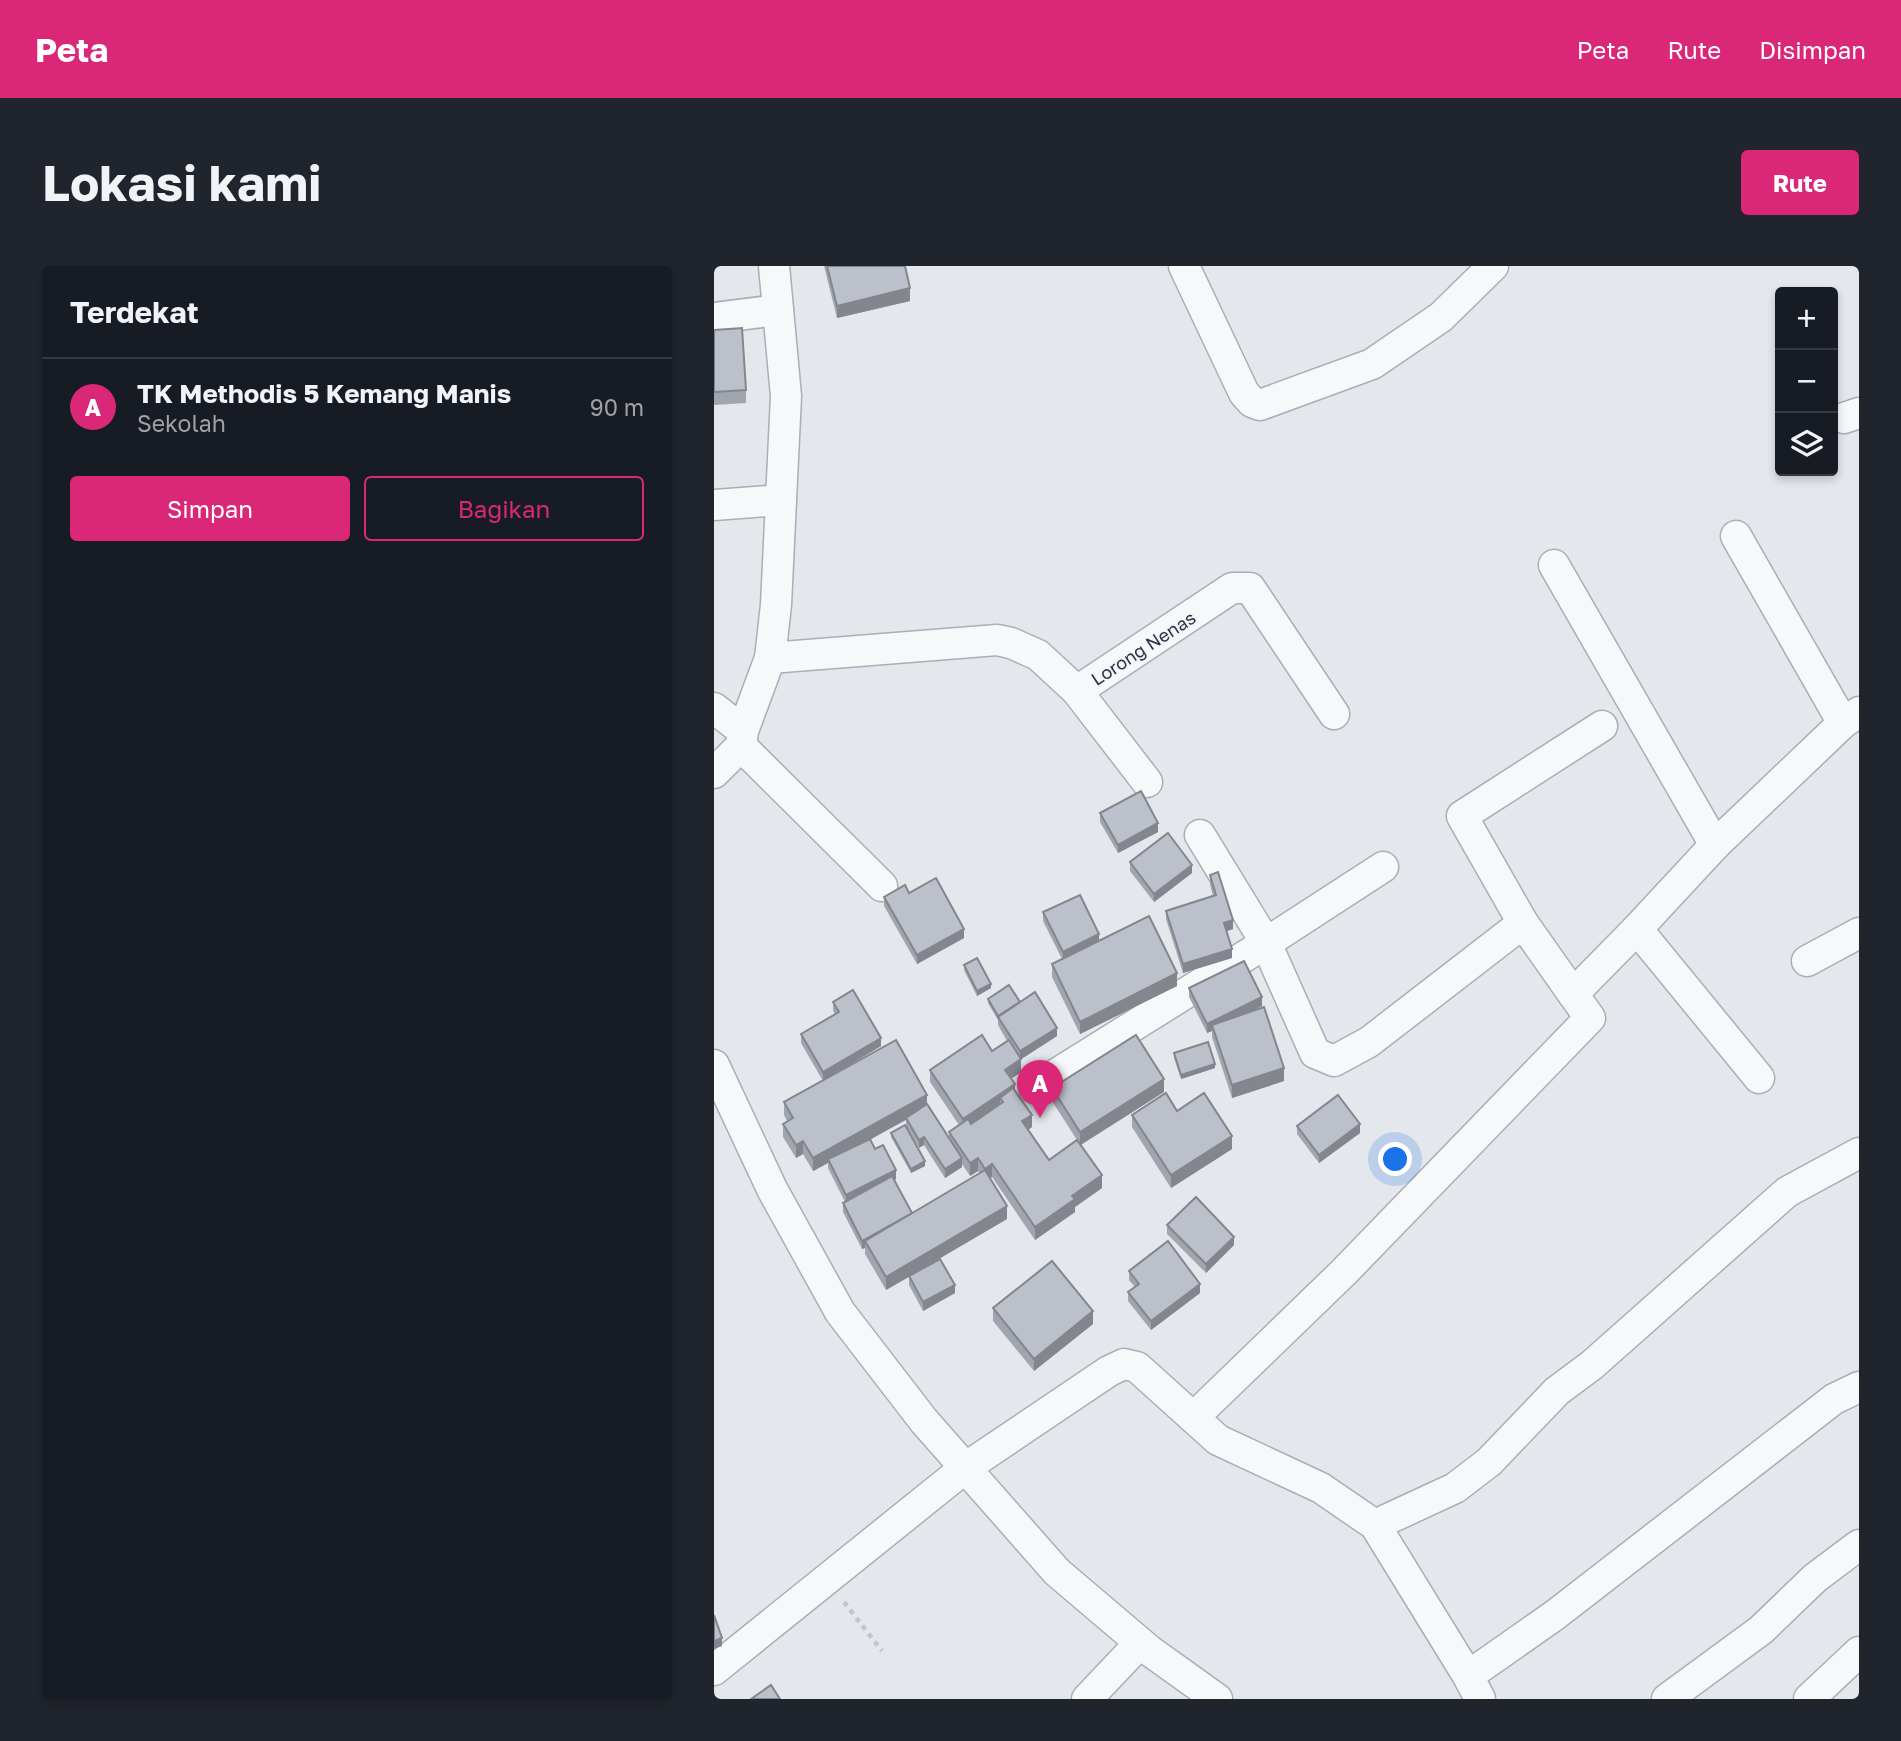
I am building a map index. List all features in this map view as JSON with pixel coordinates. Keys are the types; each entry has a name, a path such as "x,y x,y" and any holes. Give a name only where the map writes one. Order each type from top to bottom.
{"street":[{"path":"714,774 742,739 770,658 776,605 786,396 774,266"},
{"path":"1184,266 1244,393 1252,402 1260,405 1372,364 1441,317 1493,266"},
{"path":"714,318 778,310"},
{"path":"714,505 781,500"},
{"path":"1573,994 1715,845 1851,717 1736,536"},
{"path":"1554,565 1715,845"},
{"name":"Lorong Nenas","path":"770,658 997,640 1038,655 1077,691 1232,588 1244,587 1250,588 1334,714"},
{"path":"1077,691 1147,782"},
{"path":"714,708 882,886"},
{"path":"1194,1417 1344,1272 1590,1018 1522,923 1462,816 1602,726"},
{"path":"1200,835 1266,943 1315,1053 1334,1060 1369,1042 1522,923"},
{"path":"1034,1088 1383,867"},
{"path":"1637,929 1759,1078"},
{"path":"1807,961 1859,933"},
{"path":"714,1065 772,1189 840,1312 924,1422 1058,1572 1140,1643 1217,1699"},
{"path":"1374,1525 1455,1488 1489,1462 1557,1391 1592,1364 1787,1192 1859,1153"},
{"path":"714,1670 965,1468 1109,1371 1124,1364 1137,1367 1218,1440 1321,1488 1374,1525 1474,1688 1555,1615 1834,1399 1859,1387"},
{"path":"1667,1699 1761,1630 1815,1578 1859,1545"},
{"path":"1087,1699 1140,1643"},
{"path":"1809,1699 1859,1652"}],"path":[{"path":"826,1579 882,1651"}],"building":[{"path":"827,266 905,266 910,288 837,306"},
{"path":"742,328 746,390 714,392 714,330"},
{"path":"1141,791 1158,823 1118,845 1100,813"},
{"path":"1168,833 1192,865 1154,894 1130,862"},
{"path":"1218,872 1233,920 1224,923 1232,949 1183,964 1166,911 1216,895 1210,875"},
{"path":"936,878 964,929 917,955 884,897 905,885 909,893"},
{"path":"1080,895 1099,934 1063,952 1043,912"},
{"path":"1149,916 1177,973 1080,1022 1052,964"},
{"path":"977,958 991,984 977,991 964,965"},
{"path":"1244,961 1262,997 1207,1024 1189,988"},
{"path":"1009,985 1020,1002 998,1016 988,999"},
{"path":"853,990 881,1038 823,1072 801,1034 839,1012 833,1002"},
{"path":"1035,992 1057,1028 1020,1051 998,1017"},
{"path":"1264,1007 1284,1068 1232,1085 1212,1025"},
{"path":"982,1035 992,1051 1009,1040 1021,1059 1005,1070 1015,1084 963,1119 930,1070"},
{"path":"1136,1035 1164,1079 1080,1132 1052,1088"},
{"path":"896,1040 927,1095 813,1158 803,1141 796,1145 783,1124 793,1118 784,1102"},
{"path":"1208,1042 1215,1064 1181,1075 1174,1053"},
{"path":"1013,1088 1032,1115 1022,1121 1049,1160 1077,1140 1102,1175 1072,1196 1075,1199 1035,1227 992,1164 985,1169 978,1158 970,1163 949,1132 968,1119 971,1124 1003,1102 1000,1098"},
{"path":"1166,1093 1177,1111 1204,1093 1232,1136 1171,1175 1132,1115"},
{"path":"1338,1095 1360,1124 1319,1155 1297,1126"},
{"path":"927,1104 962,1158 945,1169 924,1137 919,1140 906,1118"},
{"path":"905,1125 925,1161 911,1169 891,1133"},
{"path":"870,1139 875,1149 883,1145 896,1170 846,1195 828,1159"},
{"path":"985,1170 1007,1206 886,1277 865,1241"},
{"path":"892,1176 912,1213 862,1241 843,1203"},
{"path":"1196,1197 1234,1237 1206,1264 1167,1225"},
{"path":"1168,1241 1200,1284 1151,1321 1128,1292 1139,1284 1129,1271"},
{"path":"940,1259 955,1285 923,1302 909,1276"},
{"path":"1052,1261 1093,1311 1034,1359 993,1308"},
{"path":"714,1615 722,1638 714,1641"},
{"path":"771,1685 780,1699 751,1699"}],"place":[{"name":"TK Methodis 5 Kemang Manis","path":"1040,1118"}]}
